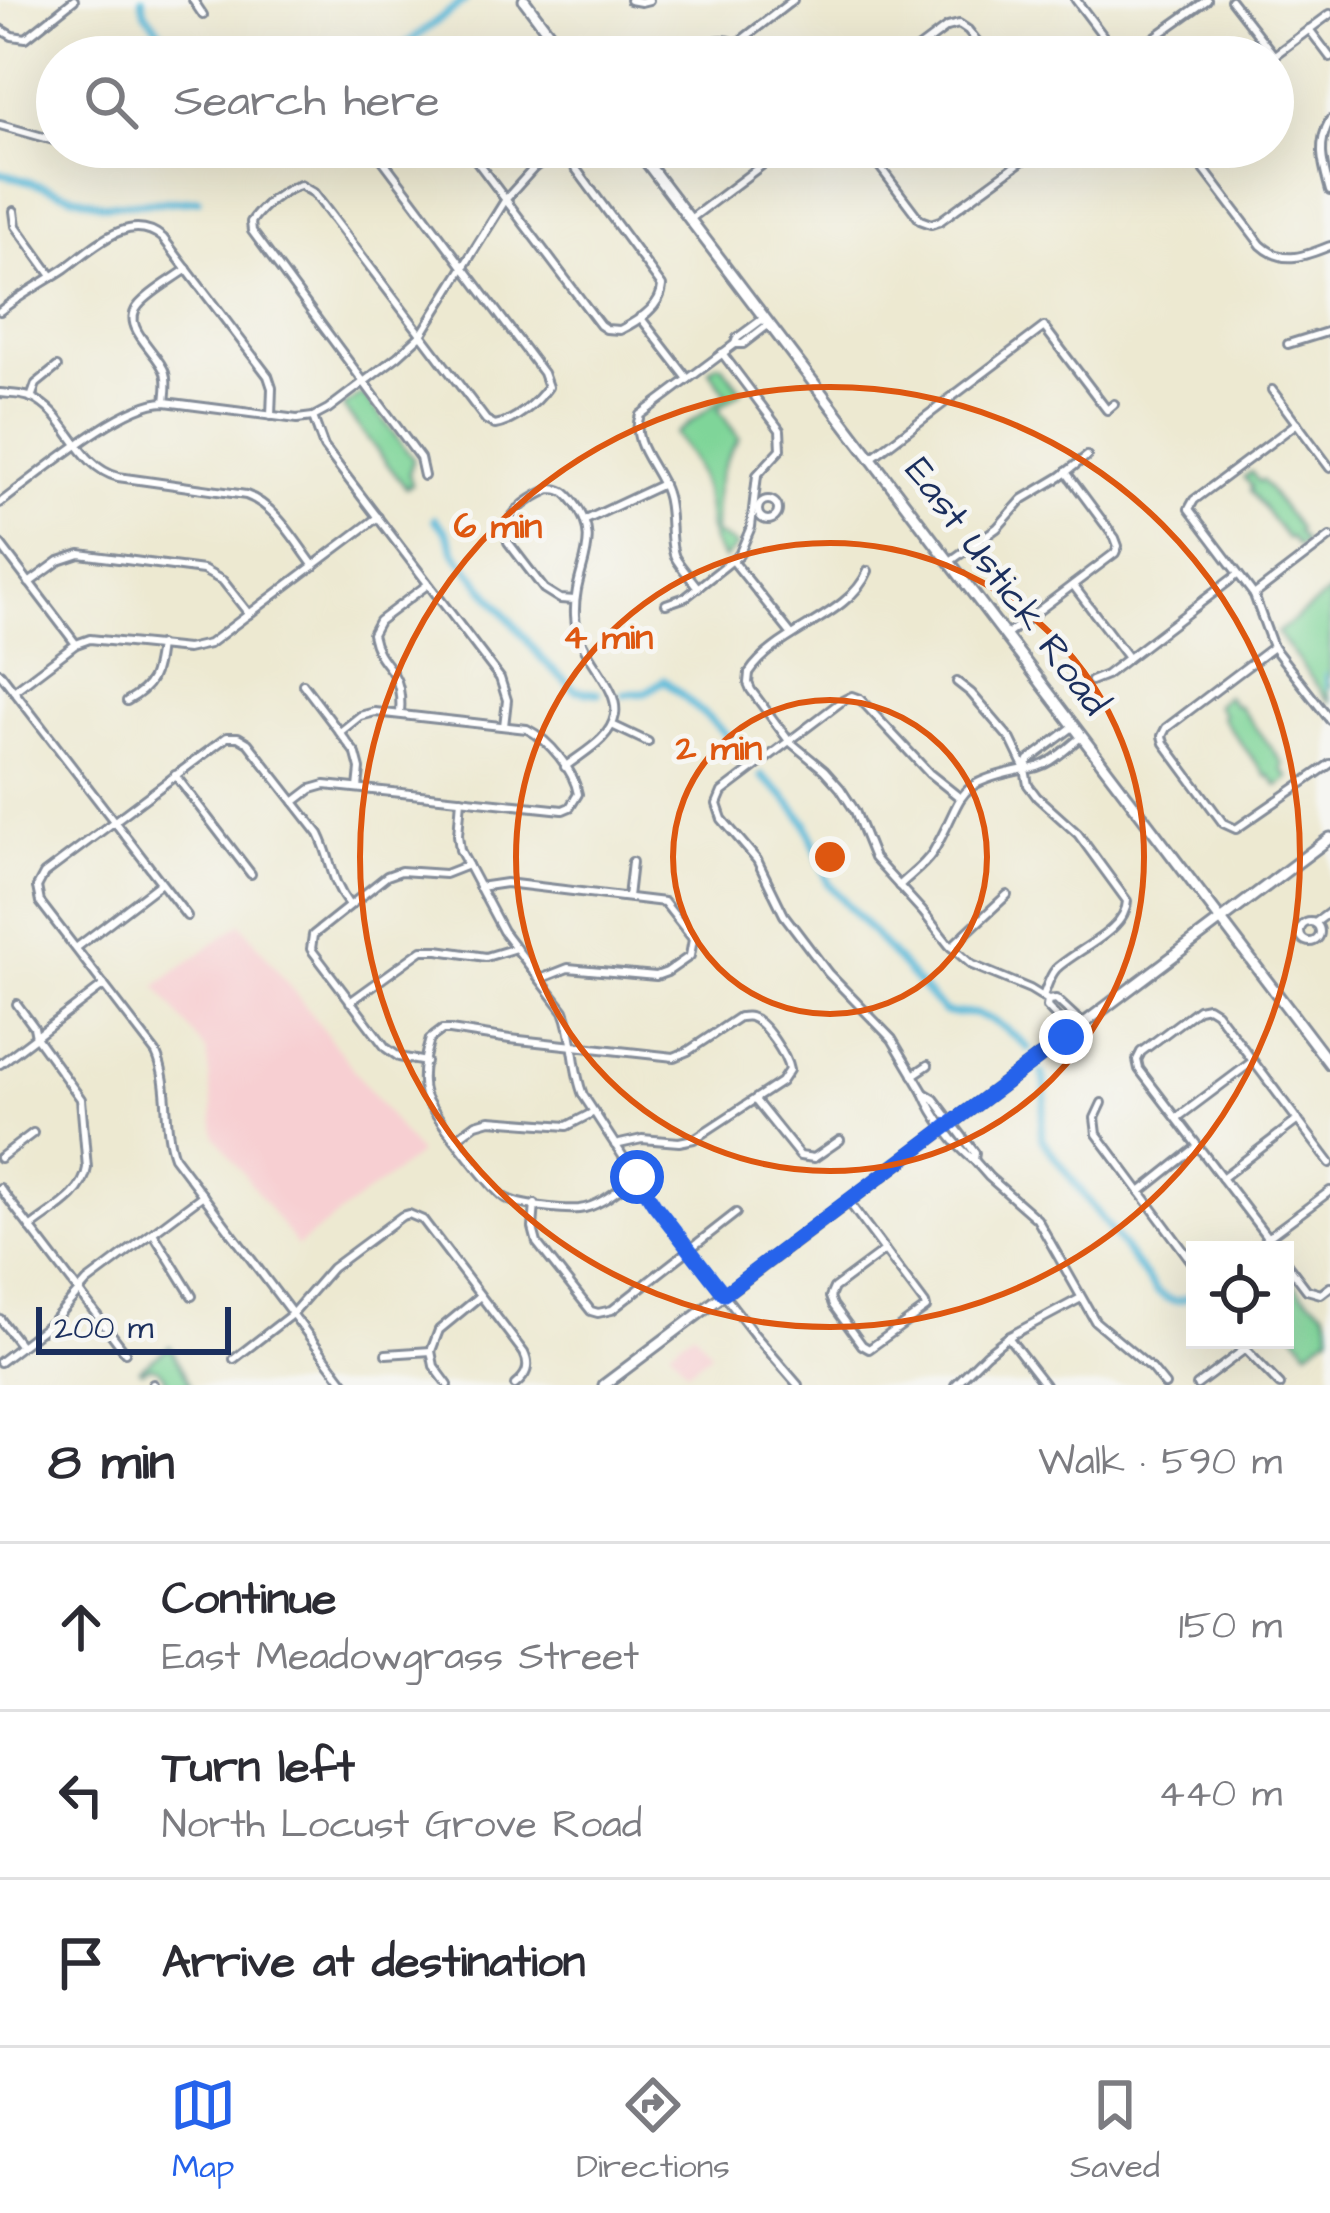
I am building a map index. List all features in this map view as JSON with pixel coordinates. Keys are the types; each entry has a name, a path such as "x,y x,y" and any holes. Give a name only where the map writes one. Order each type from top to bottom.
{"main road":[{"path":"524,0 551,36"},
{"name":"East Ustick Road","path":"650,168 1330,1064"},
{"path":"604,1385 1330,838"}],"street":[{"path":"0,29 20,39 31,35 74,0"},
{"path":"194,0 203,14"},
{"path":"632,1 649,0"},
{"path":"745,36 793,0"},
{"path":"1076,0 1106,36"},
{"path":"1154,36 1207,0"},
{"path":"1231,0 1258,36"},
{"path":"1294,40 1330,14"},
{"path":"935,36 959,24 973,36"},
{"path":"1309,29 1330,57"},
{"path":"1330,120 1321,153 1330,191"},
{"path":"0,124 36,135"},
{"path":"389,168 546,380 543,394 503,424 486,420 308,189 300,185 288,189 259,211 251,222 252,231 420,458 424,476"},
{"path":"482,168 600,325 613,331 626,328 657,304 663,293 659,279 576,168"},
{"path":"0,503 142,405 165,402 297,419 328,410 421,335 506,199 534,168"},
{"path":"689,220 758,168"},
{"path":"881,168 920,220 932,224 1012,168"},
{"path":"1203,168 1274,257 1292,258 1330,246"},
{"path":"14,212 16,226 52,276"},
{"path":"0,310 110,234 146,229 163,238 268,376 271,416"},
{"path":"165,402 164,368 136,330 134,317 139,305 187,269"},
{"path":"640,317 688,379"},
{"path":"698,588 675,556 663,484 646,456 637,421 737,338 766,321"},
{"path":"870,459 1044,327 1107,410 1114,404"},
{"path":"1288,344 1330,331"},
{"path":"666,604 686,597 745,547 757,475 777,456 782,440 780,430 722,353"},
{"path":"31,398 36,384 57,367"},
{"path":"1272,390 1330,468"},
{"path":"0,393 31,398 50,411 91,464 110,476 253,497 271,510 314,566"},
{"path":"313,417 324,447 504,685 504,726"},
{"path":"1297,423 1190,507 1254,596 1273,647 1330,721"},
{"path":"949,562 997,527 1023,499 1087,456"},
{"path":"1005,636 1115,554 1118,546 1066,472"},
{"path":"586,520 663,484"},
{"path":"565,767 602,737 615,711 614,699 576,628 576,581 589,543 586,520 568,495 558,489 544,491 511,516 505,527 508,542 544,589 560,599 574,600"},
{"path":"14,691 76,644 98,638 202,647 378,517"},
{"path":"1254,596 1330,537"},
{"path":"0,544 76,644"},
{"path":"29,583 59,561 80,554 203,570 223,581 250,614"},
{"path":"734,561 792,635"},
{"path":"868,571 859,587 754,665 749,673 751,690 789,741 840,788 874,858 951,947 972,964 1056,999 1083,1024"},
{"path":"1091,681 1106,675 1238,575"},
{"path":"400,714 400,686 372,642 374,627 427,585"},
{"path":"1073,585 1128,658"},
{"path":"127,701 151,681 159,646"},
{"path":"1273,647 1166,728 1164,743 1217,816 1232,829 1241,828 1330,764"},
{"path":"735,672 749,673"},
{"path":"0,673 187,916"},
{"path":"957,682 1011,740 1036,797 1083,840 1124,894 1127,908 1120,921 1052,974 1047,1007 1072,1033"},
{"path":"303,683 359,761 358,788"},
{"path":"958,797 860,699 852,697 722,792 717,804 722,820 758,860 784,915 837,983 892,1039 924,1093 934,1099 949,1125 975,1153 974,1160 1036,1219 1101,1327 1165,1385"},
{"path":"294,802 318,786 563,810 578,794 574,779 534,732 368,713 340,732"},
{"path":"612,725 648,742"},
{"path":"1025,769 1029,760 1074,726"},
{"path":"898,886 928,860 958,797 982,780 1049,762 1082,736"},
{"path":"346,1385 174,1157 160,1060 33,887 227,737 238,737 248,743 323,841 335,886 349,905"},
{"path":"175,776 251,874"},
{"path":"461,800 460,850 502,931 564,1011 580,1088 690,1251 797,1385"},
{"path":"628,897 632,862"},
{"path":"426,1062 392,1053 311,949 311,942 318,928 394,873 445,874 467,865"},
{"path":"76,948 161,883"},
{"path":"479,887 506,883 664,902 689,933 693,947 690,956 656,976 568,968 540,979"},
{"path":"951,947 1007,895"},
{"path":"1315,923 1330,912"},
{"path":"350,1002 422,950 486,957 516,948"},
{"path":"0,1064 104,985"},
{"path":"17,1004 81,1100 87,1168 78,1190 30,1228"},
{"path":"1270,1241 1139,1069 1141,1052 1198,1009 1208,1007 1330,1163"},
{"path":"615,1145 642,1138 694,1139 781,1082 790,1068 786,1057 760,1023 748,1016 674,1057 442,1030 430,1039 425,1095 500,1194 512,1201 583,1208 637,1177"},
{"path":"1177,1118 1252,1061"},
{"path":"913,1075 928,1065"},
{"path":"755,1100 800,1156 814,1158 841,1140"},
{"path":"1102,1103 1095,1118 1097,1134 1186,1254"},
{"path":"456,1139 490,1120 559,1127 594,1112"},
{"path":"1222,1178 1298,1120"},
{"path":"0,1158 33,1133"},
{"path":"1140,1192 1198,1146"},
{"path":"0,1188 125,1352"},
{"path":"1268,1238 1330,1191"},
{"path":"0,1362 52,1322 78,1290 203,1195"},
{"path":"848,1202 885,1250 925,1304 922,1312 869,1348 862,1345 830,1297 833,1289 885,1250"},
{"path":"535,1204 532,1228 537,1243 591,1311 606,1313 736,1213"},
{"path":"234,1359 292,1314 326,1274 362,1252 402,1216 417,1216 524,1353 528,1368 514,1385"},
{"path":"153,1233 192,1296"},
{"path":"1294,1273 1312,1293 1321,1294 1330,1287"},
{"path":"448,1385 434,1366 431,1351 439,1330 480,1297"},
{"path":"956,1385 1007,1337 1081,1298"},
{"path":"0,1319 20,1346"},
{"path":"1007,1337 1045,1385"},
{"path":"1197,1385 1245,1349 1280,1385"},
{"path":"386,1354 431,1351"}],"shaded area":[{"path":"241,923 419,1154 297,1246 215,1136 207,1052 156,986"},
{"path":"694,1331 711,1353 687,1371 670,1349"}],"green space":[{"path":"717,364 742,391 718,409 739,438 725,462 716,495 715,534 737,546 724,559 711,535 697,471 675,434 727,395 709,370"},
{"path":"360,395 413,459 412,484 406,488 343,407"},
{"path":"1251,472 1299,529 1305,542 1298,547 1250,490 1244,477"},
{"path":"1330,592 1327,689 1330,703 1277,633"},
{"path":"1227,696 1284,765 1281,768 1289,778 1278,786 1221,717 1216,705"},
{"path":"1294,1283 1328,1319 1330,1334 1308,1350 1294,1332"},
{"path":"170,1346 191,1385 166,1385 159,1370 139,1369"}],"waterway":[{"path":"142,0 145,13 164,36"},
{"path":"417,36 465,0"},
{"path":"0,173 103,205 198,200"},
{"path":"435,519 455,553 543,660 575,690 598,693"},
{"path":"1325,673 1326,688"},
{"path":"624,694 645,693 664,680 748,759"},
{"path":"762,776 806,823 829,884 944,1012 989,1019 1028,1048"},
{"path":"1042,1073 1046,1090 1042,1139 1156,1291 1175,1301 1186,1298"}],"route":[{"path":"637,1177 724,1294 1066,1037"}]}
